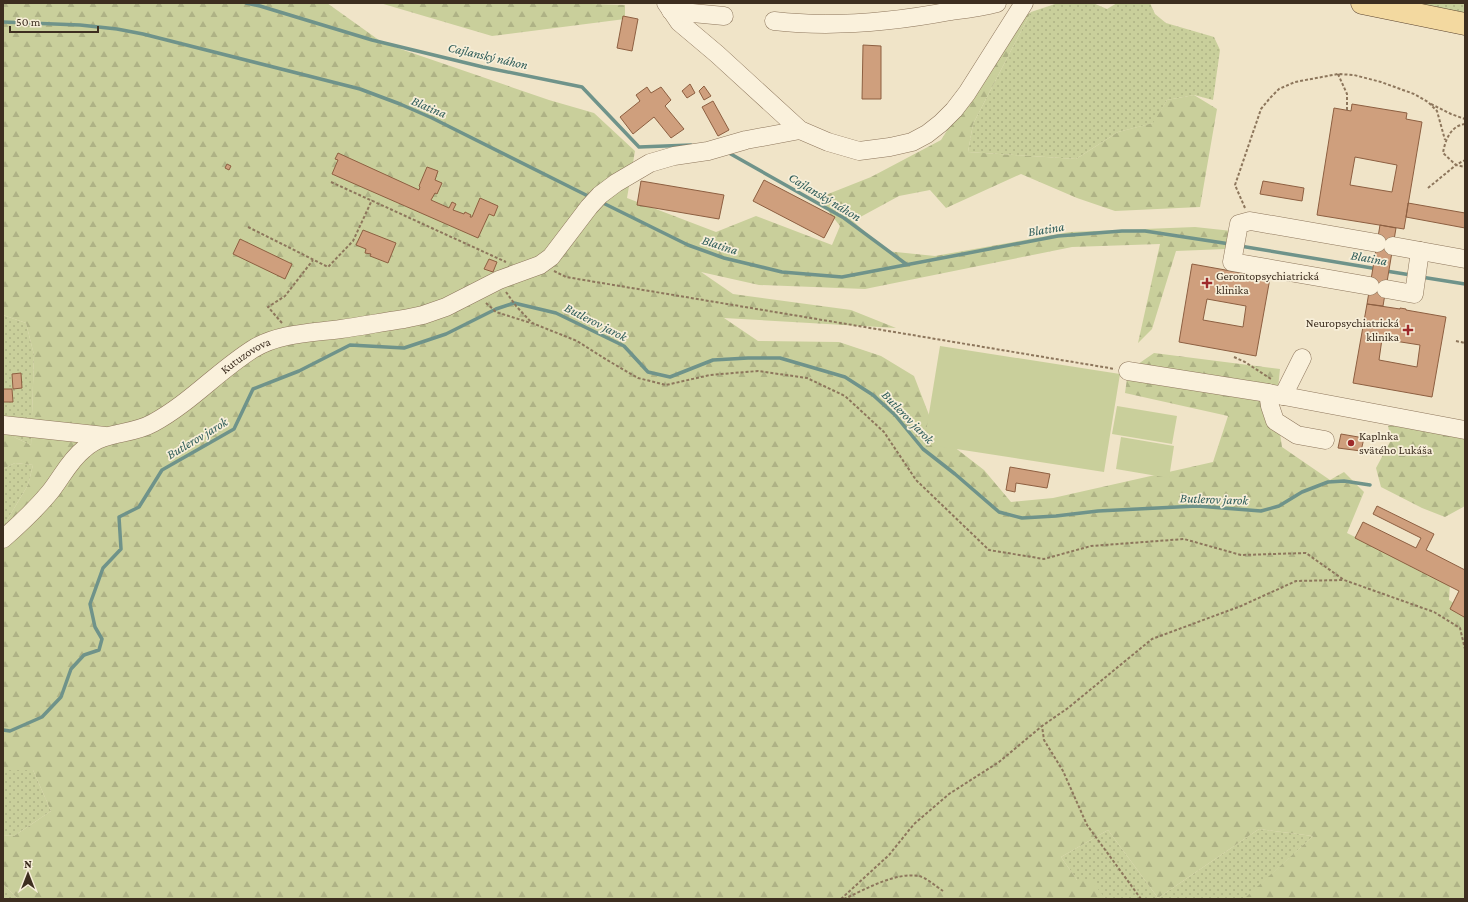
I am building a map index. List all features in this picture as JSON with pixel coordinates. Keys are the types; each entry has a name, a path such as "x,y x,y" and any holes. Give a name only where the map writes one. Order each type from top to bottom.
{"main road":[{"path":"1362,3 1465,24"}],"lane":[{"path":"774,21 801,24 856,24 920,17 996,3"},
{"path":"668,7 679,22 717,54 800,130 828,142 859,151 912,142 927,134 942,123 954,110 1024,3"},
{"path":"668,7 724,16"},
{"path":"533,268 551,257 595,201 616,183 650,163 662,159 708,151 746,140 800,130"},
{"path":"1419,257 1414,294 1232,262 1239,224 1250,221 1385,245 1419,257 1465,259"},
{"name":"Kutuzovova","path":"3,538 50,493 72,460 85,448 105,436 141,429 155,422 185,401 228,367 254,349 269,341 293,335 379,323 423,315 446,307 499,280 533,268"},
{"path":"1302,358 1270,406 1275,421 1297,435 1325,440"},
{"path":"1128,371 1278,394 1465,430"},
{"path":"3,425 105,436"}],"path":[{"path":"1338,74 1347,94 1347,110"},
{"path":"1250,221 1235,185 1261,109 1279,89 1295,82 1338,74 1354,75 1381,82 1414,94 1451,114 1465,119"},
{"path":"1428,102 1437,111 1445,140 1443,153 1456,166 1465,167"},
{"path":"1445,140 1460,124 1465,124"},
{"path":"1428,188 1465,160"},
{"path":"331,182 533,268 566,277 1128,371"},
{"path":"248,227 328,267 353,241 372,200"},
{"path":"293,335 268,307 285,296 314,260"},
{"path":"474,293 496,312 532,323 577,341 638,378 666,385 710,375 758,371 807,378 845,396 884,432 916,480 989,550 1044,559 1091,546 1184,539 1241,555 1306,553 1344,580 1434,612 1460,628 1465,649"},
{"path":"512,301 532,323"},
{"path":"1456,341 1465,343"},
{"path":"1234,357 1267,375 1278,394"},
{"path":"843,899 888,855 914,824 949,794 999,762 1152,639 1241,606 1296,580 1344,580"},
{"path":"1042,726 1044,740 1063,771 1087,825 1141,899"},
{"path":"843,899 873,885 900,877 920,876 943,891"}],"green space":[{"path":"3,3 327,3 383,43 549,100 594,113 635,151 627,198 716,232 756,216 832,245 840,226 818,198 871,177 941,140 1012,27 1031,12 973,124 968,152 1076,159 1118,132 1153,123 1167,100 1194,95 1217,109 1200,207 1115,211 1077,198 1021,174 946,208 930,190 899,196 853,221 886,251 935,256 1070,232 1195,227 1232,231 1226,249 1176,251 1152,329 1138,343 1160,244 1072,247 865,289 759,285 701,272 733,294 851,310 896,328 724,318 758,341 839,342 881,356 914,376 936,433 984,470 1011,502 1053,498 1213,462 1228,416 1125,393 1128,371 1154,353 1280,369 1276,407 1282,447 1330,480 1344,472 1364,492 1347,533 1450,584 1449,600 1465,610 1465,899 1247,899 1246,897 1313,836 1259,829 1158,898 1108,830 1061,857 1077,880 1090,879 1105,898 1102,899 18,899 3,884 3,835 14,836 51,811 33,770 3,770 3,527 28,485 33,465 15,463 3,469 3,432 31,445 34,355 26,323 3,315"},
{"path":"380,3 558,3 625,5 625,19 492,36"},
{"path":"1058,3 1093,3 1107,9 1117,3 1150,3 1155,14 1166,23 1214,37 1220,50 1213,100 1194,95 1167,100 1154,123 1118,132 1076,159 968,152 973,124 1031,12"},
{"path":"1399,3 1465,3 1465,14"},
{"path":"3,315 26,323 34,355 31,445 3,432"},
{"path":"940,346 1120,374 1104,472 924,444"},
{"path":"1117,406 1177,416 1172,444 1112,434"},
{"path":"1414,422 1465,434 1465,506 1445,517 1422,508 1381,487 1376,468 1391,440 1388,426"},
{"path":"1121,437 1174,446 1169,478 1116,469"},
{"path":"15,463 33,465 28,485 3,527 3,469"},
{"path":"3,770 33,770 51,811 14,836 3,835"},
{"path":"1259,829 1313,836 1247,897 1247,899 1102,899 1105,898 1077,880 1061,857 1108,830 1158,898"},
{"path":"3,884 18,899 3,899"}],"building":[{"path":"623,16 638,19 632,51 617,48"},
{"path":"863,45 881,46 881,99 862,99"},
{"path":"690,84 695,93 687,98 682,91"},
{"path":"704,86 711,96 704,100 699,91"},
{"path":"647,87 651,93 661,87 671,100 665,106 684,129 671,138 654,117 633,134 620,117 640,101 636,95"},
{"path":"713,101 729,130 718,136 702,107"},
{"path":"1352,104 1407,113 1406,119 1422,122 1404,229 1317,215 1334,108 1351,111","holes":["1355,157 1397,165 1392,192 1350,185"]},
{"path":"338,153 419,190 419,186 427,167 438,171 435,180 442,183 437,194 435,193 431,200 449,208 452,202 456,204 453,210 464,214 465,212 471,215 470,217 472,217 480,198 498,206 494,216 489,214 478,238 332,174 338,160 335,159"},
{"path":"227,164 231,166 229,170 225,168"},
{"path":"764,180 835,217 824,238 753,201"},
{"path":"641,181 724,195 719,219 637,205"},
{"path":"1263,181 1304,188 1302,201 1260,194"},
{"path":"1408,203 1465,213 1465,228 1406,217"},
{"path":"1380,225 1396,228 1383,306 1367,304"},
{"path":"363,230 396,243 388,263 370,256 371,254 365,253 366,249 356,245"},
{"path":"240,239 292,264 285,279 233,254"},
{"path":"489,259 497,262 493,272 484,269"},
{"path":"1192,264 1270,278 1256,356 1179,342","holes":["1207,299 1246,306 1243,327 1203,320"]},
{"path":"1367,304 1400,308 1446,317 1432,397 1353,383","holes":["1382,339 1420,345 1417,367 1379,360"]},
{"path":"21,373 22,388 13,389 12,374"},
{"path":"3,389 12,389 13,402 3,402"},
{"name":"Kaplnka svätého Lukáša","path":"1341,434 1364,438 1361,451 1338,448"},
{"path":"1010,467 1050,474 1047,488 1016,483 1015,492 1006,490"},
{"path":"1377,506 1434,534 1426,550 1465,570 1464,617 1450,609 1459,591 1355,538 1363,522 1416,548 1421,538 1373,514"}],"waterway":[{"name":"Cajlanský náhon","path":"246,3 372,40 483,67 582,87 639,147 691,145"},
{"name":"Blatina","path":"3,22 80,25 117,29 143,34 360,89 432,118 590,197"},
{"name":"Cajlanský náhon","path":"729,153 844,218 906,264"},
{"name":"Blatina","path":"601,202 688,245 724,258 782,272 842,277 1058,236 1122,231 1145,231 1230,244"},
{"name":"Blatina","path":"1240,246 1378,269"},
{"name":"Blatina","path":"1386,271 1411,275"},
{"name":"Blatina","path":"1421,277 1465,284"},
{"name":"Butlerov jarok","path":"3,730 10,731 42,717 61,697 71,669 84,655 99,650 102,639 95,627 90,604 103,568 121,549 119,517 139,507 162,470 234,429 253,389 299,371 350,345 404,348 446,334 496,309 514,303 556,313 624,346 648,372 670,377 713,360 748,358 780,358 845,377 873,395 895,415 923,449 999,512 1022,518 1098,511 1197,506 1261,511 1279,506 1302,492 1328,482 1344,481 1370,485"}],"place":[{"name":"Gerontopsychiatrická klinika","path":"1207,283"},
{"name":"Neuropsychiatrická klinika","path":"1408,330"},
{"name":"Kaplnka svätého Lukáša","path":"1351,443"}]}
